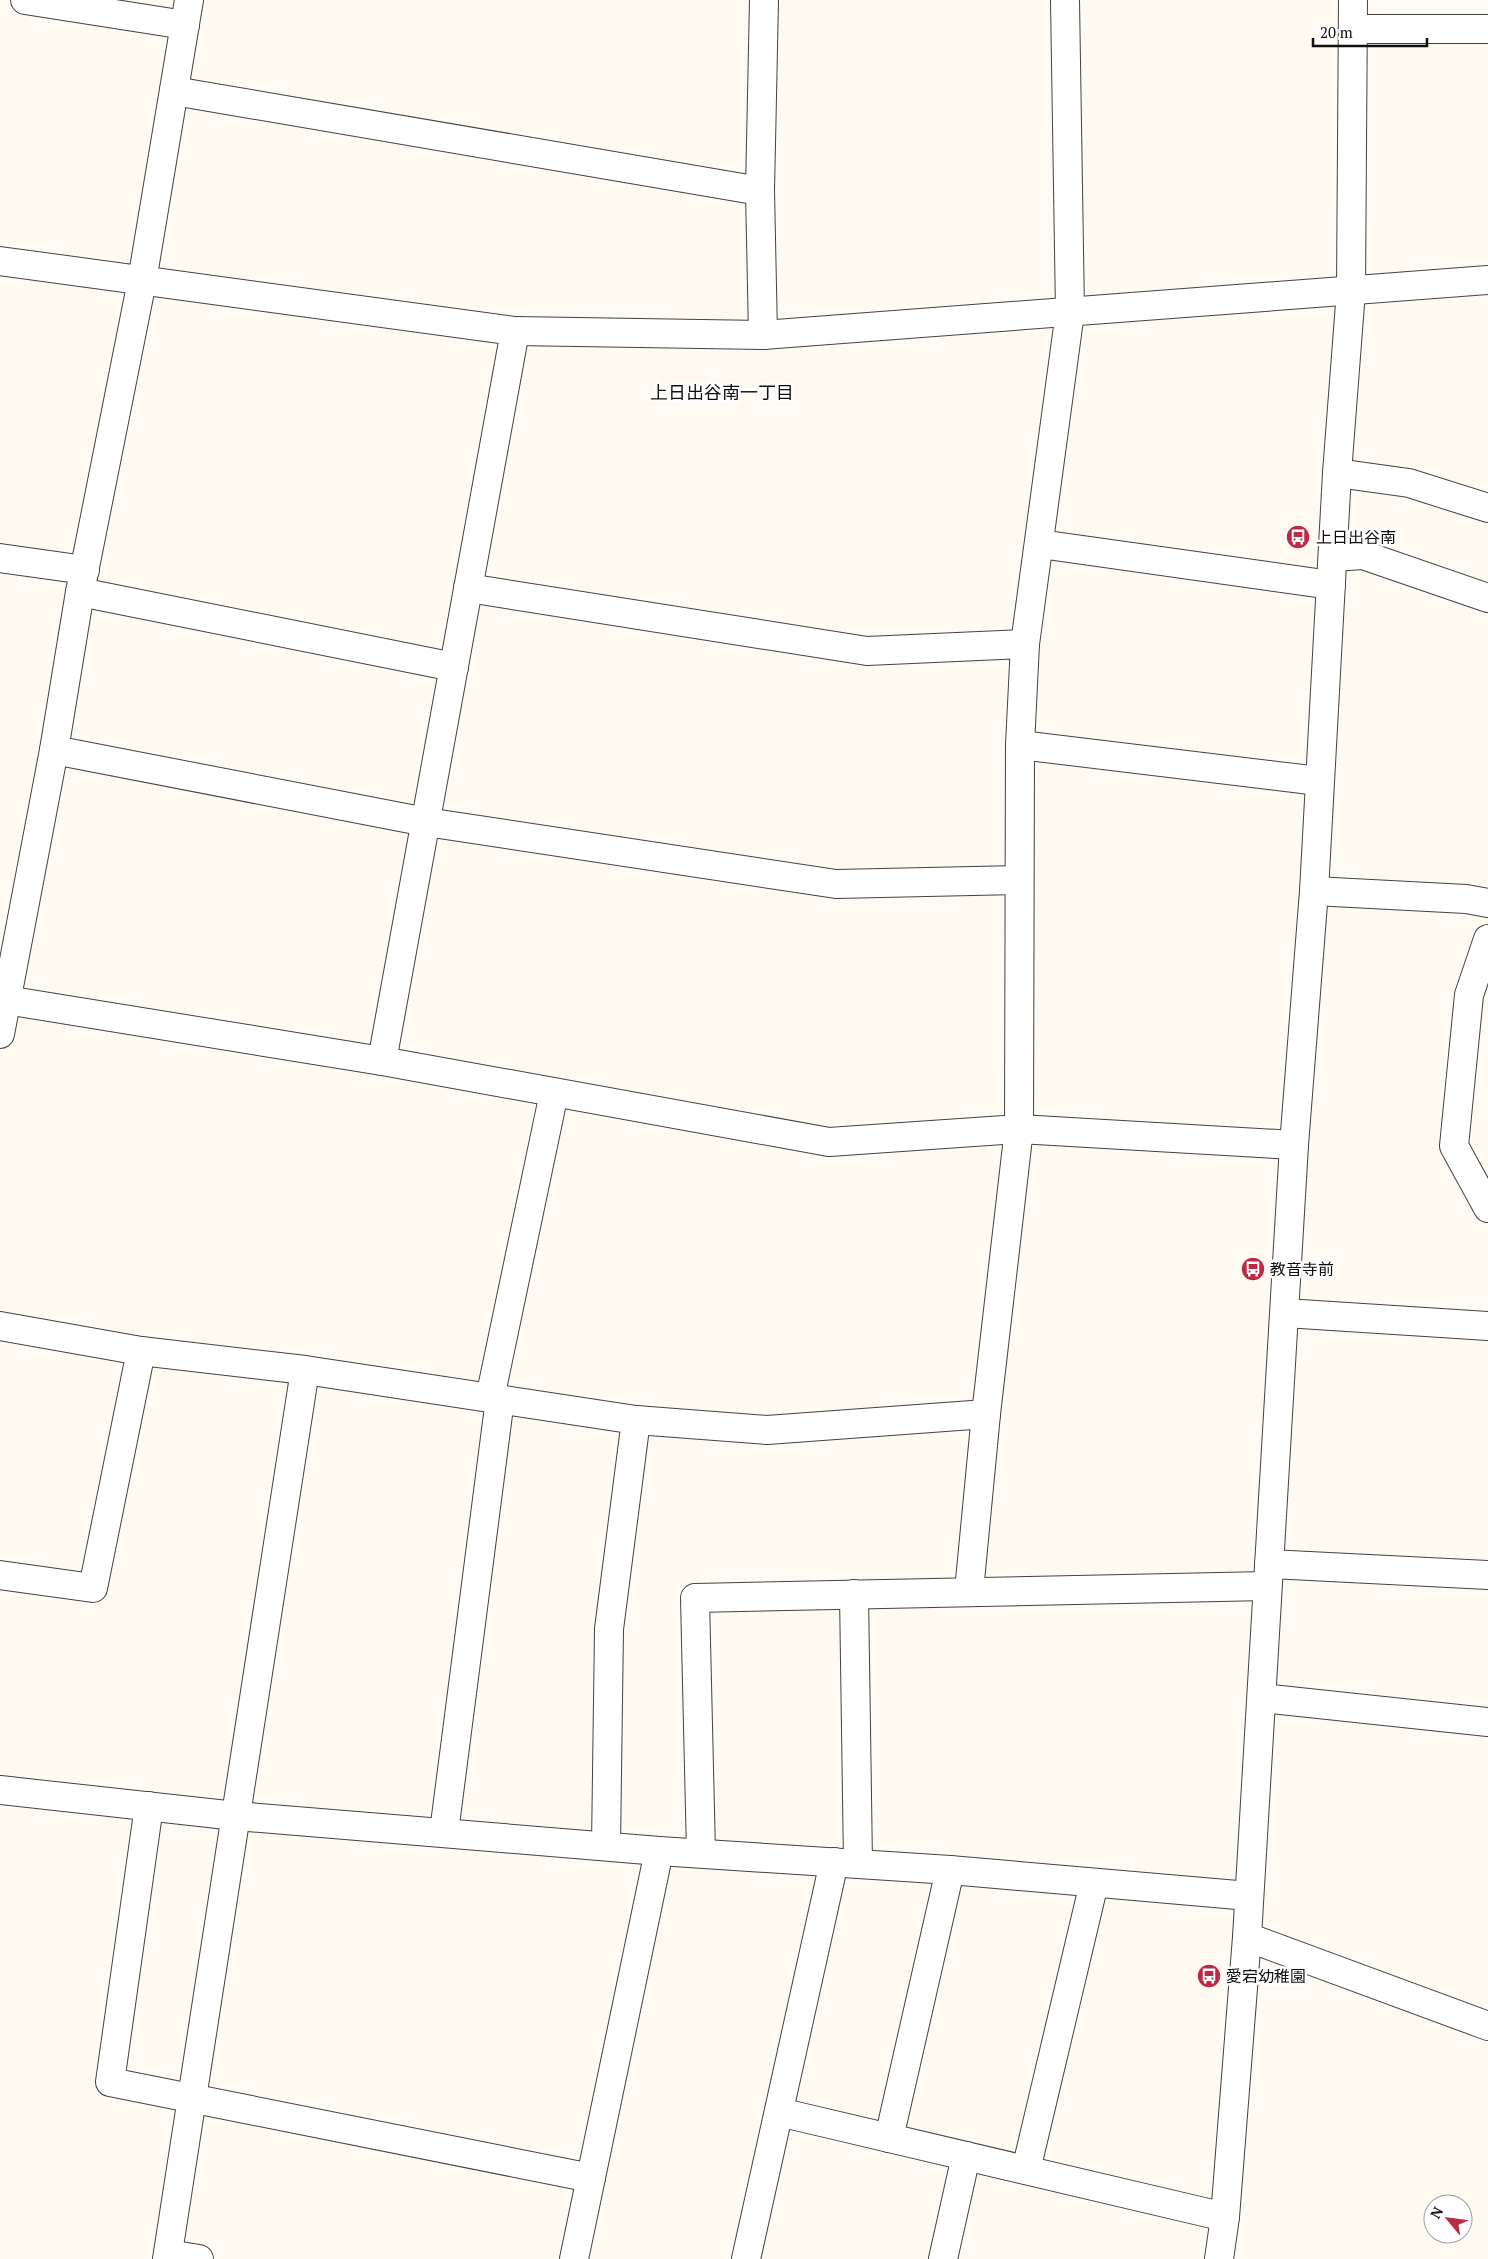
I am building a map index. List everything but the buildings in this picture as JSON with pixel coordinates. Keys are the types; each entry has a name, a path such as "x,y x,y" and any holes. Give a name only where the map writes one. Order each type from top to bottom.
{"street":[{"path":"0,1034 3,1000 54,750 82,581 142,281 187,12 25,0"},
{"path":"763,336 760,191 764,0"},
{"path":"969,1591 986,1414 1019,1129 1020,745 1025,644 1070,312 1065,0"},
{"path":"1219,2259 1225,2217 1247,1937 1294,1145 1314,891 1337,472 1350,291 1353,0"},
{"path":"1352,29 1488,29"},
{"path":"174,91 760,191"},
{"path":"0,261 515,331 763,336 1488,280"},
{"path":"382,1062 515,331"},
{"path":"1337,472 1409,483 1488,508"},
{"path":"1040,544 1331,585"},
{"path":"1333,558 1363,555 1488,598"},
{"path":"0,558 82,581 454,667"},
{"path":"468,588 867,651 1025,644"},
{"path":"1020,745 1319,781"},
{"path":"54,750 426,822 836,884 1019,880"},
{"path":"1314,891 1466,899 1488,903"},
{"path":"1488,939 1469,995 1454,1146 1488,1208"},
{"path":"3,1000 382,1062 829,1142 1019,1129 1294,1145"},
{"path":"444,1832 495,1398 554,1093"},
{"path":"1285,1313 1488,1326"},
{"path":"0,1326 141,1352 305,1370 636,1420 767,1430 986,1414"},
{"path":"0,1575 93,1588 141,1352"},
{"path":"199,2259 167,2256 305,1370"},
{"path":"606,1846 609,1629 636,1420"},
{"path":"701,1853 695,1598 969,1591 1268,1575 1488,1575"},
{"path":"746,2259 779,2112 846,1863 854,1594"},
{"path":"1262,1698 1488,1722"},
{"path":"0,1790 236,1816 659,1851 950,1870 1249,1896"},
{"path":"148,1806 110,2082 192,2100 591,2178"},
{"path":"574,2259 659,1851"},
{"path":"889,2138 950,1870"},
{"path":"1026,2170 1094,1883"},
{"path":"1247,1937 1488,2026"},
{"path":"779,2112 1225,2217"},
{"path":"942,2259 966,2156"}],"place":[{"name":"上日出谷南","path":"1298,537"},
{"name":"教音寺前","path":"1253,1269"},
{"name":"愛宕幼稚園","path":"1209,1976"}],"district":[{"name":"上日出谷南一丁目","path":"722,393"}]}
